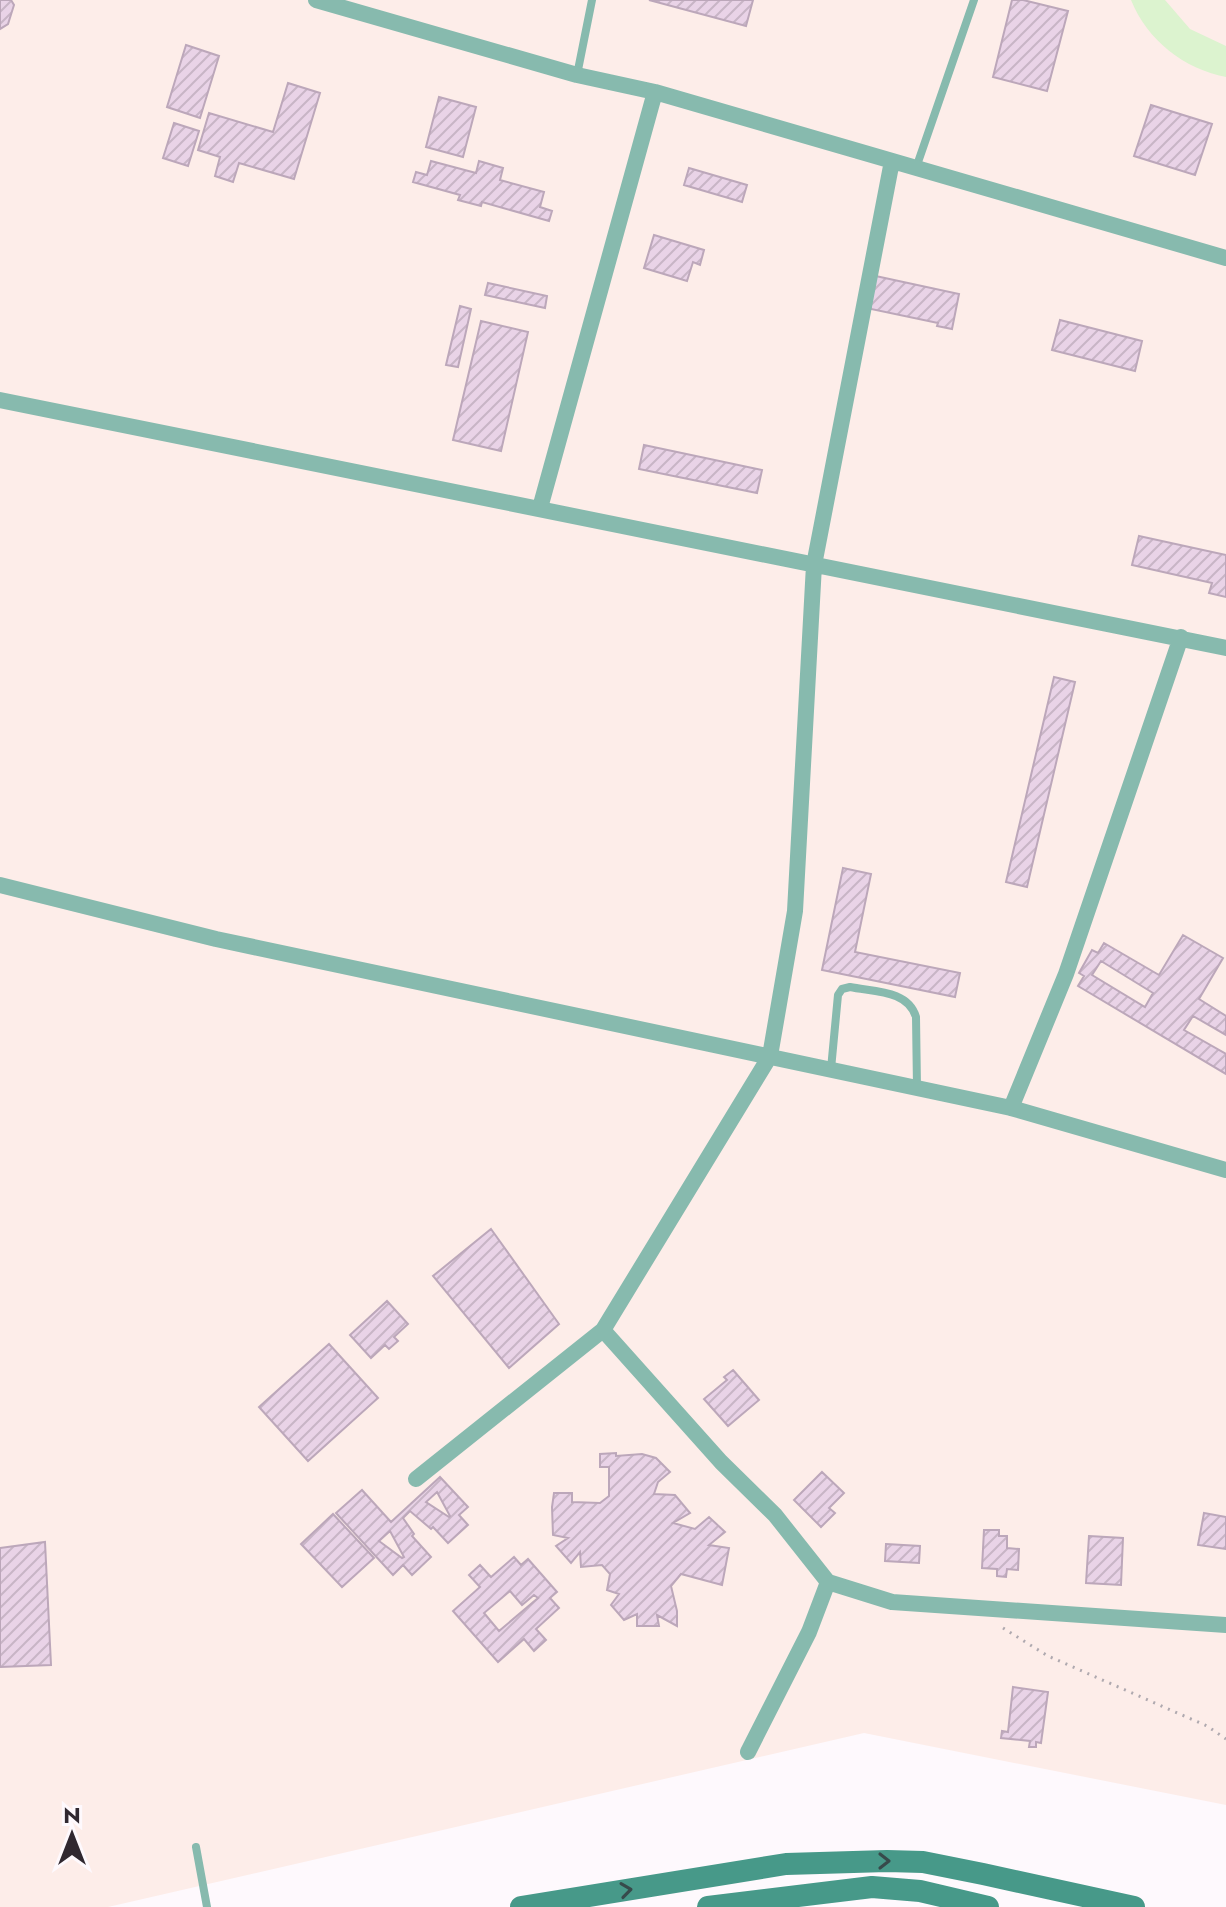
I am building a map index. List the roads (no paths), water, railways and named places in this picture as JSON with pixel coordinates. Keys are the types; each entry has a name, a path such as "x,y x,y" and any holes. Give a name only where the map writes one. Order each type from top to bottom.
{"main road":[{"path":"521,1907 786,1864 887,1861 923,1862 1134,1907"},
{"path":"708,1907 872,1887 920,1891 988,1907"}],"street":[{"path":"316,0 577,75 655,92 1226,258"},
{"path":"540,508 655,92"},
{"path":"416,1479 603,1330 770,1056 795,911 814,565 892,161"},
{"path":"0,400 1226,648"},
{"path":"1011,1108 1066,974 1181,637"},
{"path":"0,885 216,939 1011,1108 1226,1170"},
{"path":"603,1330 721,1462 775,1515 828,1582 892,1602 1226,1625"},
{"path":"748,1752 809,1632 828,1582"}],"lane":[{"path":"577,75 592,0"},
{"path":"916,168 974,0"},
{"path":"831,1069 838,995 842,989 850,987 899,996 912,1006 916,1017 917,1088"},
{"path":"196,1847 207,1907"}]}
